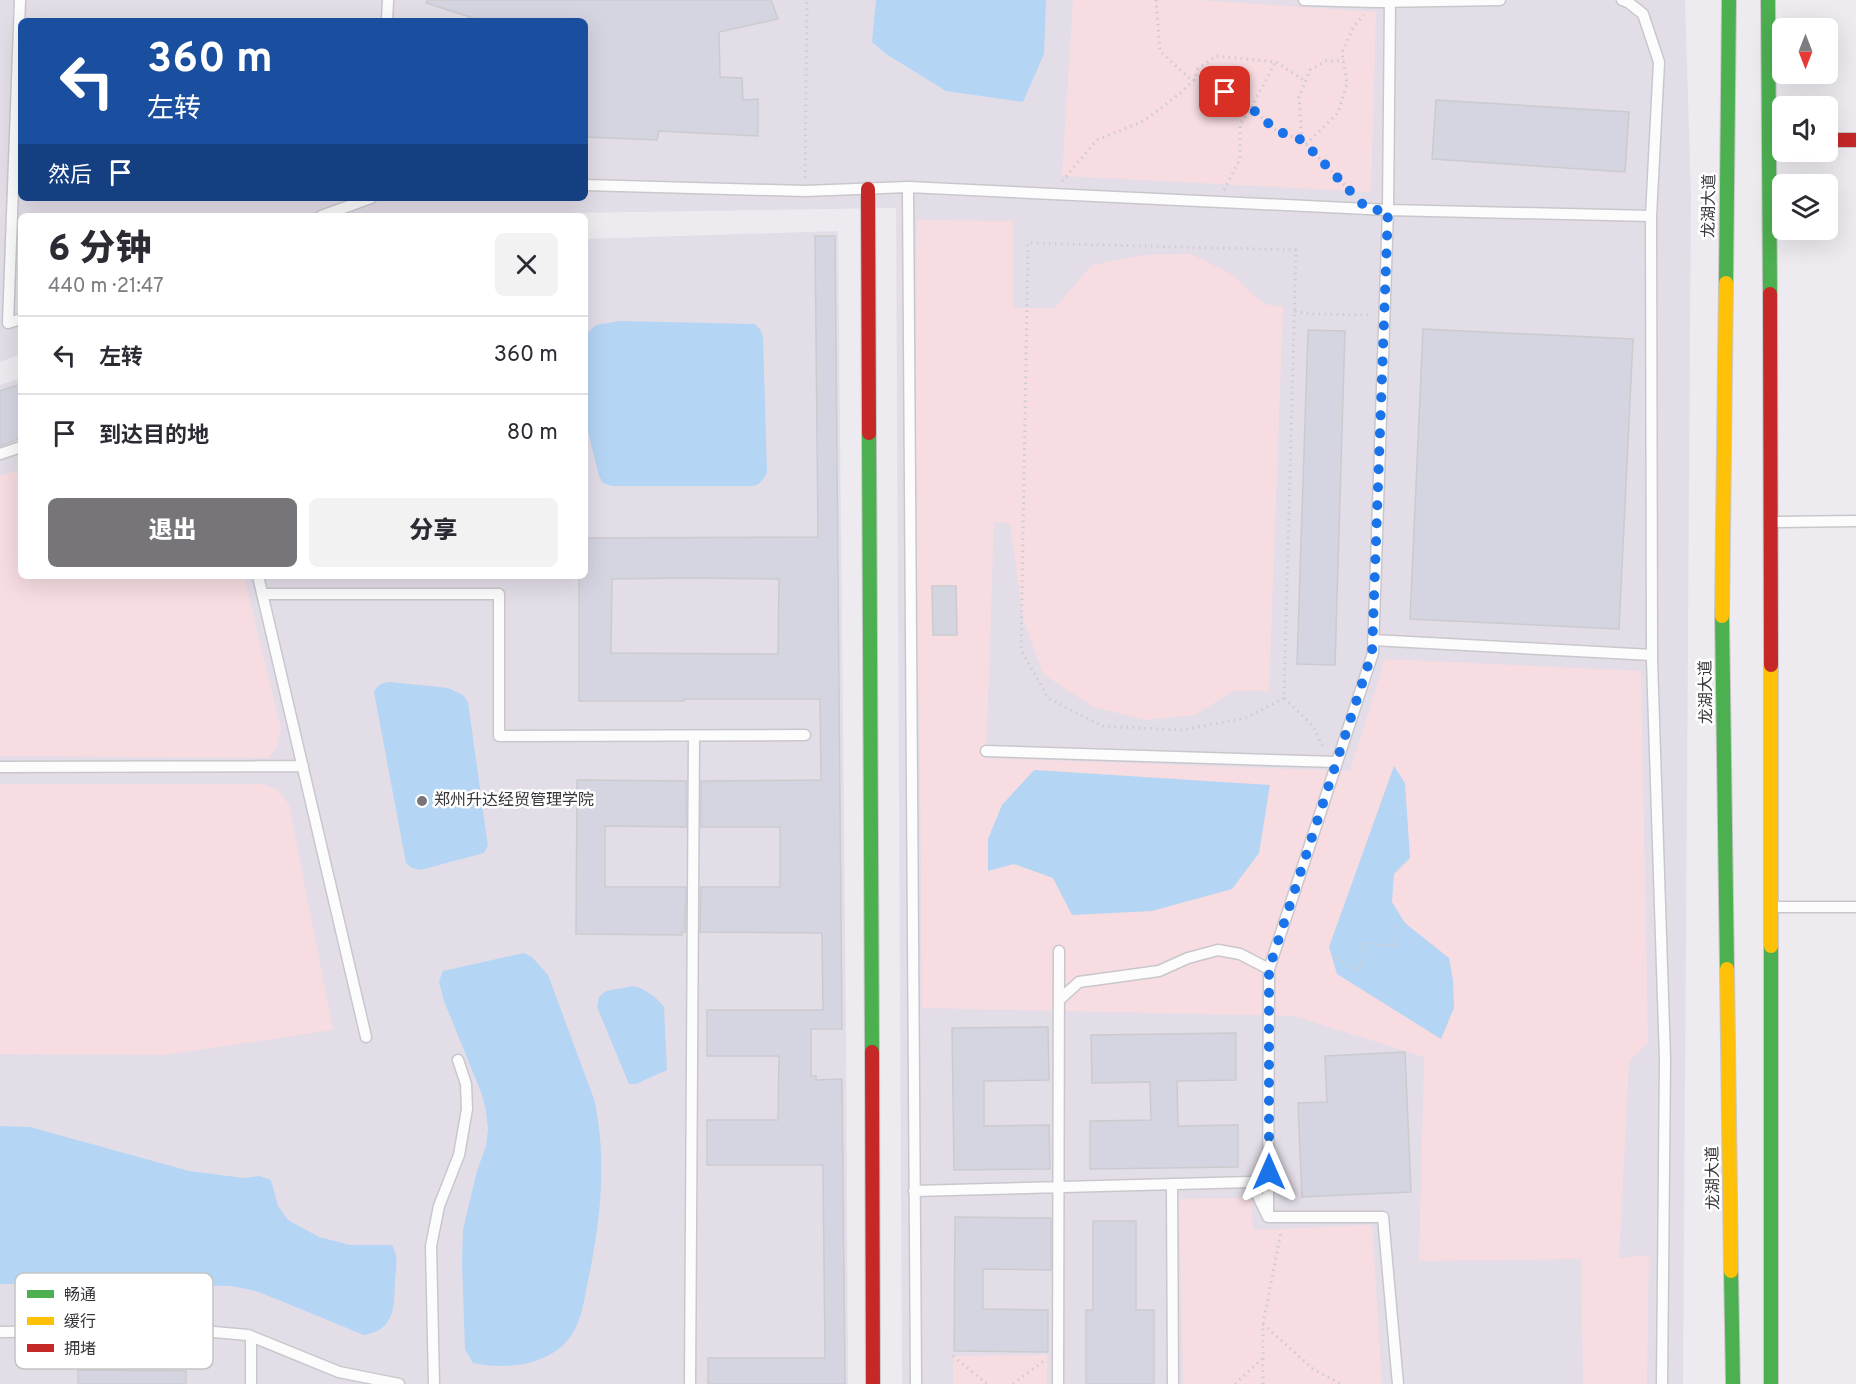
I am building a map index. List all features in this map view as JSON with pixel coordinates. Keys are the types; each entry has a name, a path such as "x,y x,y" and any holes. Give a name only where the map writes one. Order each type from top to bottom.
{"main road":[{"name":"龙湖大道","path":"1729,0 1722,597 1733,1384"},
{"path":"1768,0 1773,96"},
{"path":"1838,140 1856,140"},
{"path":"1771,1384 1771,522 1775,162"},
{"path":"868,189 873,1384"}],"lane":[{"path":"19,18 20,0"},
{"path":"387,18 388,0"},
{"path":"1304,0 1376,2 1500,0"},
{"path":"1622,0 1643,14 1659,62 1651,216 1652,655 1665,1059 1662,1384"},
{"path":"1269,1217 1269,969 1334,761 1372,653 1388,210 1390,1"},
{"path":"18,54 8,323 18,320"},
{"path":"588,185 804,191 908,187 1368,210 1651,216"},
{"path":"908,187 916,1384"},
{"path":"329,213 363,201"},
{"path":"0,454 18,448"},
{"path":"1771,522 1856,521"},
{"path":"259,579 366,1037"},
{"path":"262,594 499,594 499,736 806,735"},
{"path":"1373,640 1652,655"},
{"path":"690,1384 694,736"},
{"path":"986,751 1334,761"},
{"path":"0,767 303,766"},
{"path":"1772,907 1856,907"},
{"path":"1059,999 1079,982 1159,971 1188,958 1218,950 1240,954 1269,969"},
{"path":"1058,1384 1059,951"},
{"path":"434,1384 431,1246 439,1206 459,1155 468,1109 466,1084 458,1060"},
{"path":"914,1191 1251,1182 1269,1217"},
{"path":"1172,1184 1173,1384"},
{"path":"1269,1217 1383,1217 1398,1384"},
{"path":"0,1332 15,1332"},
{"path":"213,1332 251,1336 339,1372 399,1384"},
{"path":"251,1336 251,1384"}],"path":[{"path":"804,191 807,0"},
{"path":"1156,0 1160,51 1189,78 1240,98 1277,131 1302,140 1368,210"},
{"path":"1306,144 1338,113 1347,83 1342,52 1354,26 1376,2"},
{"path":"1051,194 1097,140 1144,121 1194,80 1198,69 1216,56 1276,62 1305,81"},
{"path":"1302,140 1299,97 1310,70 1326,61 1344,61"},
{"path":"1218,202 1240,159 1240,124 1276,62"},
{"path":"1284,698 1246,718 1181,730 1102,726 1048,698 1021,650 1028,243 1296,250 1284,698 1313,726 1334,761"},
{"path":"1295,311 1309,314 1385,316"},
{"path":"1336,958 1360,971 1364,944 1393,946 1395,926 1405,923"},
{"path":"1263,1384 1263,1324 1284,1217"},
{"path":"1263,1324 1313,1369 1341,1384"},
{"path":"1013,1384 1058,1350"},
{"path":"953,1356 987,1384"},
{"path":"1235,1384 1263,1358"}],"shaded area":[{"path":"0,0 1685,0 1691,194 1683,1384 902,1384 896,208 577,213 18,213 18,355 0,362"},
{"path":"1073,0 1199,0 1376,12 1371,192 1062,176"},
{"path":"917,220 1013,221 1013,308 1055,308 1092,265 1143,255 1191,254 1231,274 1264,304 1283,307 1269,691 1233,691 1195,715 1146,720 1093,707 1043,674 1023,618 1010,523 994,522 986,758 1350,771 1385,659 1641,671 1648,1042 1629,1062 1619,1258 1649,1255 1647,1384 1583,1384 1581,1259 1419,1261 1424,1057 1294,1016 922,1008 920,758 914,521"},
{"name":"郑州升达经贸管理学院","path":"838,231 848,1384 0,1384 0,385 18,379 18,579 588,579 588,239"},
{"path":"18,470 18,579 245,579 281,729 276,748 269,758 0,756 0,476"},
{"path":"0,784 263,784 278,790 289,805 333,1030 164,1055 0,1054"},
{"path":"1251,1198 1253,1230 1372,1225 1382,1384 1183,1384 1179,1199"},
{"path":"1047,1355 1047,1384 953,1384 953,1356"}],"water":[{"path":"876,0 1046,0 1044,54 1023,102 946,91 886,54 872,42"},
{"path":"620,321 755,324 763,337 767,473 760,483 743,486 612,486 603,483 599,476 588,432 588,332 596,325"},
{"path":"390,682 448,688 463,695 468,702 488,846 484,853 420,870 406,863 374,692 380,684"},
{"path":"1394,766 1405,783 1410,858 1394,874 1392,902 1405,923 1449,958 1454,1008 1441,1039 1337,974 1329,947"},
{"path":"1034,770 1270,785 1259,853 1232,889 1152,911 1072,915 1053,878 1014,864 988,871 988,839 1002,805"},
{"path":"524,953 532,957 548,975 594,1099 601,1145 599,1216 583,1308 572,1335 558,1349 536,1361 511,1366 485,1365 473,1363 465,1349 462,1262 463,1229 477,1171 486,1146 488,1130 486,1110 481,1092 444,1001 439,981 443,971"},
{"path":"633,986 650,994 664,1007 667,1070 636,1084 629,1084 597,1007 599,997 606,991"},
{"path":"0,1126 30,1127 189,1171 244,1178 259,1176 271,1180 278,1206 288,1220 319,1237 350,1245 392,1245 396,1254 391,1316 382,1328 364,1335 259,1292 232,1286 213,1286 213,1273 15,1273 15,1284 0,1284"}],"building":[{"path":"427,0 771,0 778,19 719,32 720,77 742,78 743,100 758,99 758,136 659,131 657,140 588,137 588,18 473,18 426,3"},
{"path":"1436,100 1629,112 1625,172 1432,159"},
{"path":"815,236 835,236 842,1029 811,1029 811,1076 816,1076 816,1080 842,1079 845,1384 708,1384 708,1358 825,1358 823,1165 707,1165 707,1120 778,1120 779,1056 707,1056 707,1010 823,1010 822,933 700,932 701,887 780,887 780,827 701,827 701,781 821,780 820,699 579,701 579,579 588,579 588,538 818,537","holes":["612,579 779,579 778,654 611,653"]},
{"path":"1423,329 1633,339 1619,629 1410,619"},
{"path":"1308,330 1345,331 1335,665 1297,664"},
{"path":"18,385 18,439 0,446 0,391"},
{"path":"932,586 956,586 957,635 933,635"},
{"path":"577,780 686,781 686,827 605,826 605,887 686,887 685,932 682,932 682,935 576,934"},
{"path":"1048,1027 1049,1080 984,1081 984,1126 1049,1125 1050,1169 954,1170 952,1028"},
{"path":"1236,1033 1236,1080 1177,1081 1178,1126 1238,1125 1238,1167 1090,1169 1090,1121 1151,1120 1150,1082 1092,1083 1091,1035"},
{"path":"1405,1052 1411,1192 1302,1197 1298,1103 1327,1102 1325,1056"},
{"path":"955,1217 1051,1218 1051,1270 983,1269 983,1309 1048,1310 1048,1352 954,1351"},
{"path":"1093,1221 1136,1221 1136,1310 1154,1310 1154,1384 1086,1384 1086,1310 1093,1310"},
{"path":"78,1370 186,1371 186,1384 78,1384"}],"traffic: fast":[{"path":"1726,283 1729,0"},
{"path":"1768,0 1770,294"},
{"path":"869,433 872,1052"},
{"path":"1722,616 1727,969"},
{"path":"1771,946 1771,1384"},
{"path":"1731,1271 1733,1384"}],"traffic: slow":[{"path":"1722,616 1726,283"},
{"path":"1771,665 1771,946"},
{"path":"1727,969 1731,1271"}],"traffic: jam":[{"path":"1838,140 1856,140"},
{"path":"868,189 869,433"},
{"path":"1770,294 1771,665"},
{"path":"872,1052 873,1384"}],"place":[{"name":"郑州升达经贸管理学院","path":"422,801"}],"route":[{"path":"1225,92 1240,98 1277,131 1302,140 1368,210 1388,210 1372,653 1269,969 1269,1172"}]}
